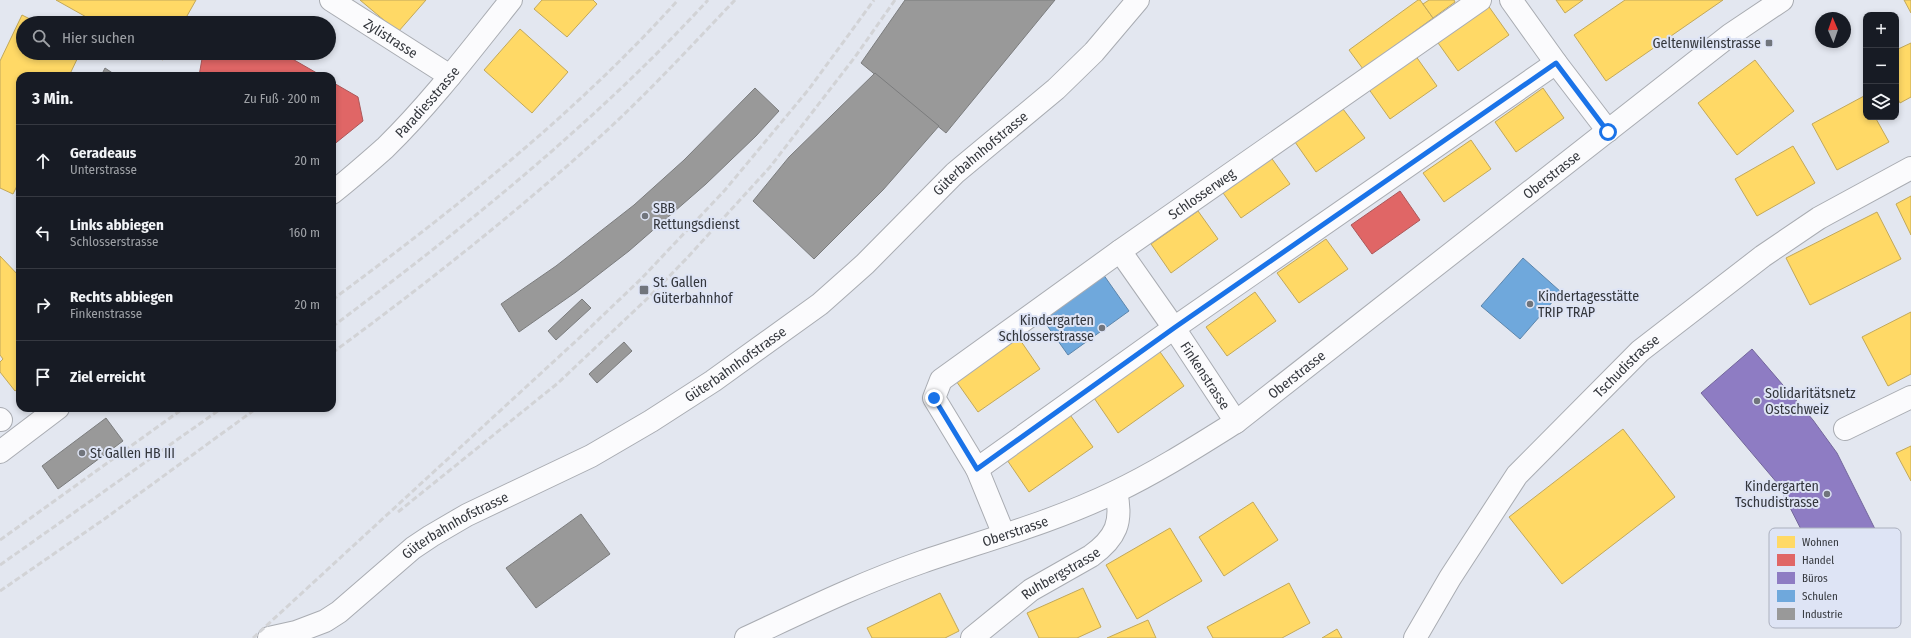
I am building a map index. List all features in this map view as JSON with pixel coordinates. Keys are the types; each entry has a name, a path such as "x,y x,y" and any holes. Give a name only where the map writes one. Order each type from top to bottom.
{"street":[{"name":"Zylistrasse","path":"331,0 450,76"},
{"name":"Paradiesstrasse","path":"336,190 385,147 450,76 511,0"},
{"name":"Güterbahnhofstrasse","path":"269,638 296,632 326,621 339,612 413,548 431,536 467,515 591,456 639,429 713,381 820,304 865,264 955,173 1056,89 1094,52 1138,0"},
{"name":"Schlosserweg","path":"977,469 934,398 941,380 1120,251 1480,0"},
{"path":"1511,0 1608,132"},
{"name":"Oberstrasse","path":"746,638 827,600 920,563 1058,516 1116,492 1181,456 1236,422 1730,35 1782,0"},
{"path":"1004,535 977,469 1174,328 1556,63"},
{"name":"Tschudistrasse","path":"1415,638 1450,578 1518,475 1640,351 1763,256 1819,218 1911,168"},
{"name":"Finkenstrasse","path":"1120,251 1174,328 1236,422"},
{"path":"1845,429 1911,397"},
{"path":"0,452 53,412"},
{"name":"Ruhbergstrasse","path":"972,638 1031,590 1100,550 1108,541 1115,529 1119,516 1116,492"}],"building: Wohnen":[{"path":"56,0 196,0 187,16 85,16"},
{"path":"360,0 426,0 398,32"},
{"path":"542,0 593,0 597,4 567,37 534,9"},
{"path":"1420,0 1433,18 1363,69 1349,50"},
{"path":"1429,0 1454,0 1455,2 1433,18 1423,4"},
{"path":"1556,0 1583,0 1565,13"},
{"path":"1625,0 1723,0 1606,81 1574,35"},
{"path":"1904,0 1911,0 1911,13"},
{"path":"1487,4 1509,35 1458,71 1436,40"},
{"path":"16,28 16,60 77,60 71,72 16,72 16,188 13,194 0,188 0,61"},
{"path":"520,29 568,72 532,113 484,70"},
{"path":"1911,43 1911,97 1900,103 1899,101 1899,49"},
{"path":"1415,55 1437,86 1390,119 1368,88"},
{"path":"1755,60 1794,111 1737,155 1698,103"},
{"path":"1543,88 1564,118 1516,152 1495,122"},
{"path":"1863,97 1863,120 1877,120 1889,142 1837,170 1812,124"},
{"path":"1343,109 1365,138 1316,172 1295,142"},
{"path":"1471,140 1491,169 1444,202 1423,173"},
{"path":"1793,146 1815,183 1757,216 1735,179"},
{"path":"1270,156 1290,184 1241,218 1221,190"},
{"path":"1911,196 1911,235 1896,204"},
{"path":"1198,211 1218,239 1171,273 1151,244"},
{"path":"1877,212 1901,259 1810,305 1786,258"},
{"path":"1326,239 1348,269 1299,303 1277,273"},
{"path":"0,256 16,273 15,391 0,372 0,362 3,359 0,355"},
{"path":"1255,292 1276,321 1227,356 1206,327"},
{"path":"1911,312 1911,374 1888,386 1862,337"},
{"path":"1016,334 1040,369 978,412 954,378"},
{"path":"1158,349 1184,386 1118,433 1092,395"},
{"path":"1068,412 1093,447 1029,492 1005,457"},
{"path":"1623,429 1675,497 1562,584 1509,517"},
{"path":"1911,446 1911,481 1896,453"},
{"path":"1253,502 1278,540 1224,576 1199,537"},
{"path":"1170,528 1202,581 1137,619 1106,565"},
{"path":"1289,583 1310,623 1282,638 1213,638 1207,627"},
{"path":"1083,588 1101,627 1077,638 1039,638 1027,613"},
{"path":"940,593 959,631 945,638 872,638 867,628"},
{"path":"1148,620 1156,638 1107,638"},
{"path":"1337,629 1342,638 1322,638"}],"building: Handel":[{"path":"202,60 294,60 315,72 200,72"},
{"path":"336,84 358,97 363,121 336,143"},
{"path":"1400,191 1420,220 1372,254 1351,225"}],"building: Büros":[{"path":"1752,349 1813,420 1837,453 1874,528 1800,528 1778,484 1701,393"}],"building: Schulen":[{"path":"1523,258 1561,292 1520,339 1481,306"},
{"path":"1103,274 1129,311 1068,355 1041,317"}],"building: Industrie":[{"path":"905,0 1055,0 946,133 861,63"},
{"path":"105,68 111,72 103,72"},
{"path":"875,73 939,126 883,190 814,259 753,201 789,157"},
{"name":"SBB Rettungsdienst","path":"755,88 779,111 756,136 706,184 629,251 576,292 519,332 501,304 556,266 634,205 684,160"},
{"path":"582,299 591,308 556,340 548,331"},
{"path":"624,342 632,351 597,383 589,374"},
{"name":"St Gallen HB III","path":"106,418 123,441 58,489 42,466"},
{"path":"581,514 610,554 536,608 506,568"}],"railway":[{"path":"336,297 468,195 556,121 639,42 678,0"},
{"path":"336,324 431,251 528,172 620,89 708,0"},
{"path":"336,350 402,301 470,247 571,163 637,102 735,0"},
{"path":"253,638 576,341 641,279 725,190 809,89 874,0"},
{"path":"398,512 558,383 650,296 687,258 770,167 855,57 895,0"},
{"path":"0,540 178,412"},
{"path":"0,565 216,412"},
{"path":"0,591 103,520 252,412"}],"place":[{"name":"Geltenwilenstrasse","path":"1769,43"},
{"name":"SBB Rettungsdienst","path":"645,216"},
{"name":"St. Gallen Güterbahnhof","path":"644,290"},
{"name":"Kindertagesstätte TRIP TRAP","path":"1530,304"},
{"name":"Kindergarten Schlosserstrasse","path":"1102,328"},
{"name":"Solidaritätsnetz Ostschweiz","path":"1757,401"},
{"name":"St Gallen HB III","path":"82,453"},
{"name":"Kindergarten Tschudistrasse","path":"1827,494"}],"route":[{"path":"934,398 977,469 1174,328 1556,63 1608,132"}]}
